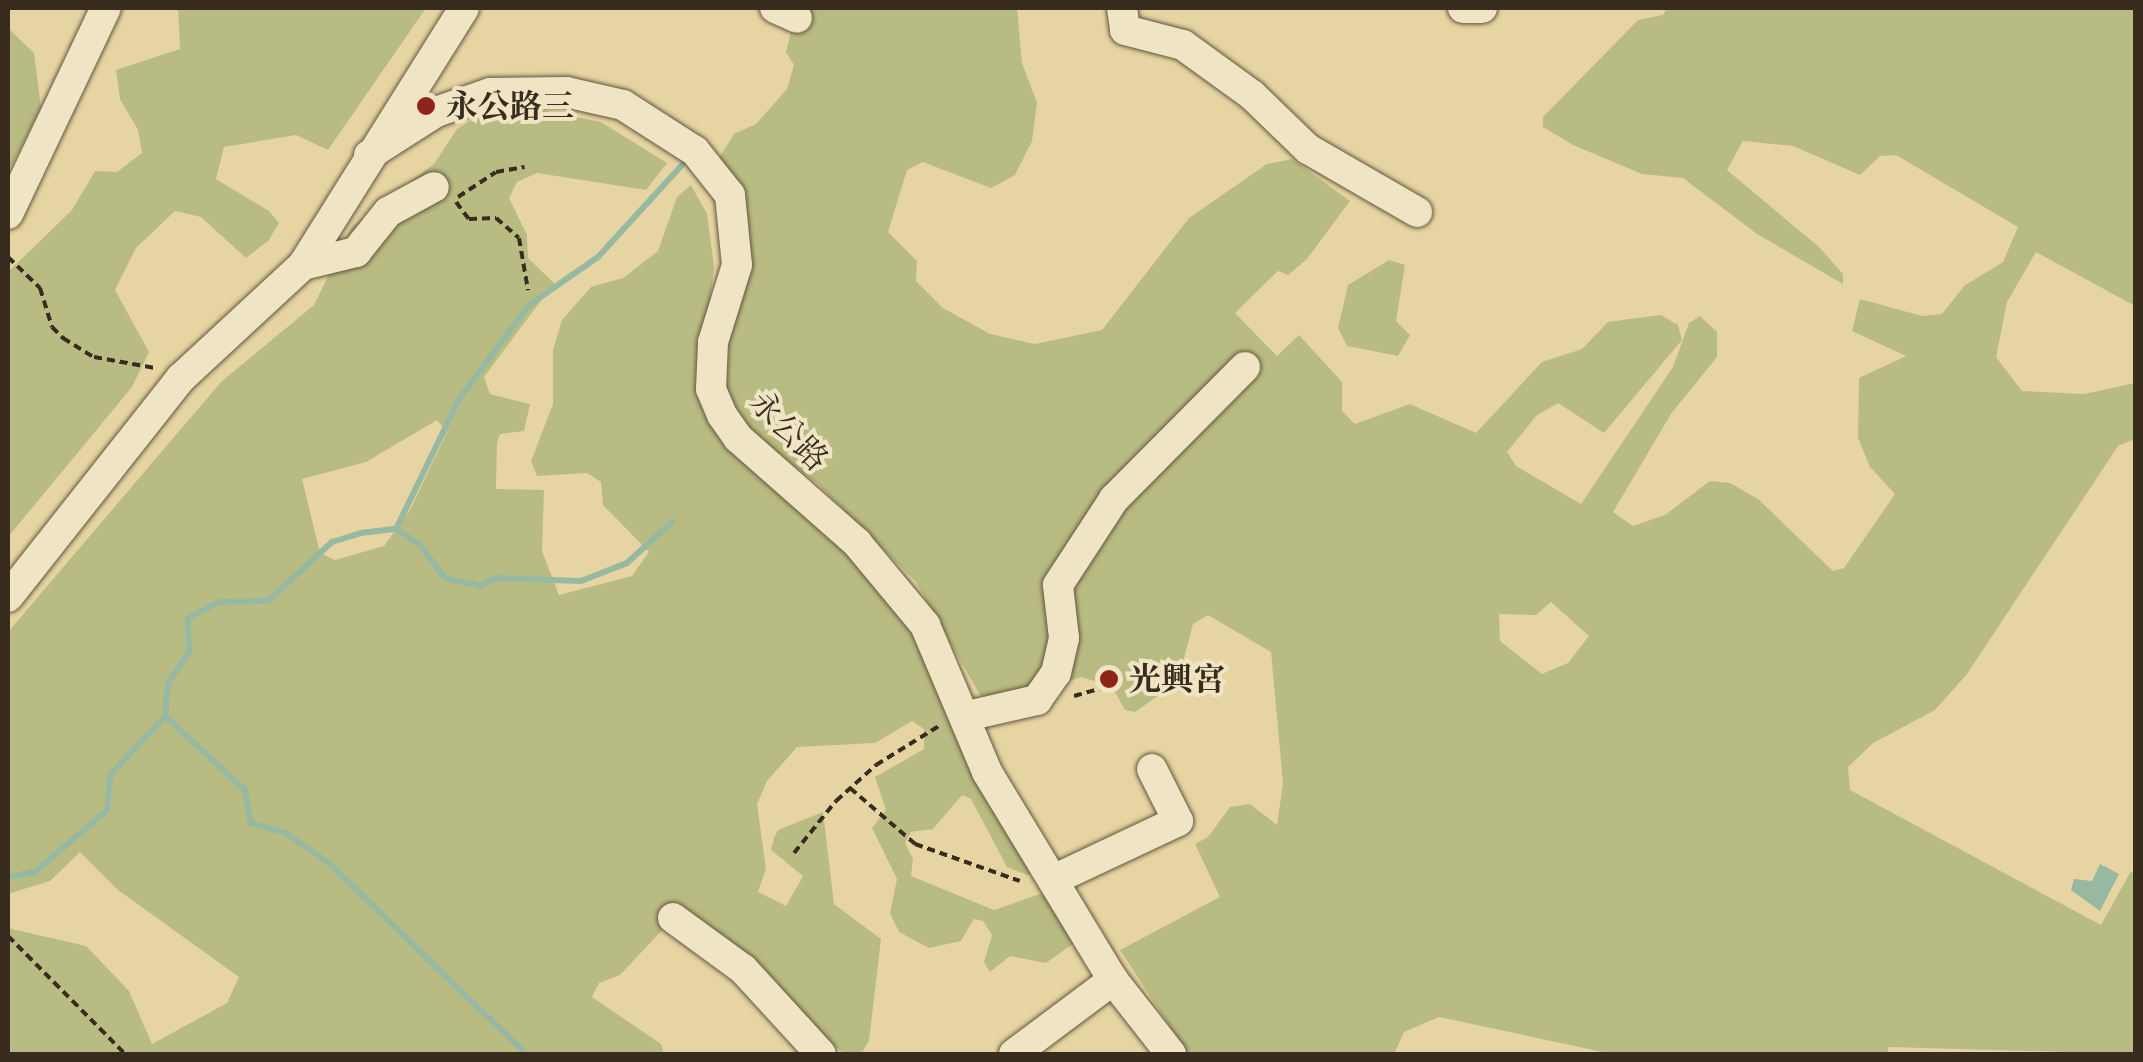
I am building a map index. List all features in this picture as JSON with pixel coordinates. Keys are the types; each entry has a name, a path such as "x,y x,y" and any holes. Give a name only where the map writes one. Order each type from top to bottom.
{"street":[{"path":"8,214 106,8"},
{"path":"369,154 464,8"},
{"path":"1122,8 1125,30 1184,45 1252,95 1308,148 1417,212"},
{"path":"1463,8 1482,8"},
{"name":"永公路","path":"8,597 182,378 303,265 369,154 436,112 490,93 566,92 624,105 695,151 730,195 737,265 713,342 710,388 722,415 738,438 857,543 926,625 960,718 987,772 1113,980 1171,1054"},
{"path":"303,265 356,252 388,212 444,193"},
{"path":"960,718 1037,700 1056,673 1064,638 1058,585 1114,499 1245,366"},
{"path":"1055,879 1178,821 1152,769"},
{"path":"673,918 743,970 821,1054"},
{"path":"1014,1054 1113,980"}],"path":[{"path":"444,193 496,172 525,167"},
{"path":"469,219 496,218 519,238 528,290"},
{"path":"8,256 40,288 52,327 64,338 94,358 182,378"},
{"path":"794,854 850,788 960,718"},
{"path":"850,788 915,844 1016,884"},
{"path":"8,936 126,1054"}],"green space":[{"path":"178,8 426,8 328,150 296,135 224,147 216,179 269,211 279,223 269,240 246,258 201,217 175,211 136,248 115,290 149,352 132,387 8,537 8,272 72,210 95,171 117,172 142,153 138,130 120,99 116,70 180,49"},
{"path":"797,8 1017,8 1022,63 1037,103 1032,141 1015,175 991,188 923,162 907,170 888,232 917,261 916,281 943,308 990,334 1035,344 1102,330 1189,218 1267,164 1292,159 1350,201 1307,259 1288,275 1278,271 1235,313 1277,356 1299,335 1342,382 1342,411 1355,424 1410,404 1476,433 1542,362 1582,349 1608,322 1661,315 1678,325 1682,340 1604,433 1558,403 1536,416 1507,452 1516,466 1581,504 1673,367 1689,323 1700,316 1717,332 1717,357 1671,414 1613,512 1633,526 1665,515 1710,481 1730,483 1758,499 1833,571 1844,568 1895,494 1870,467 1858,438 1859,378 1906,356 1852,331 1860,299 1922,316 1942,314 1964,286 2003,262 2018,227 1896,155 1880,156 1860,175 1793,146 1743,141 1727,170 1819,247 1843,274 1843,284 1757,234 1683,178 1642,174 1573,145 1543,127 1543,117 1638,20 1663,15 1667,8 2135,8 2135,306 2036,252 2007,302 1996,357 2022,391 2084,394 2135,383 2135,439 2118,446 1967,674 1935,710 1873,743 1848,767 1850,790 2101,925 2131,871 2135,875 2135,1054 1888,1047 1888,1054 1612,1054 1439,1017 1404,1032 1394,1054 1188,1054 1120,950 1220,897 1195,844 1208,837 1230,807 1250,804 1277,825 1283,783 1271,652 1208,615 1193,624 1180,673 1168,689 1135,712 1125,710 1112,687 1082,677 997,702 980,695 916,582 819,485 746,430 725,391 721,345 742,267 719,158 734,134 756,124 787,89 794,65 786,52","holes":["1551,602 1589,636 1568,663 1542,674 1500,641 1499,614 1536,615"]},
{"path":"8,28 34,53 41,108 8,172"},
{"path":"541,110 601,122 667,163 646,190 537,173 517,182 509,198 527,235 528,258 554,283 484,377 490,394 530,404 524,431 500,434 496,489 544,490 542,551 559,595 632,576 649,552 603,505 601,482 587,473 537,476 531,461 553,404 553,350 562,320 591,287 623,278 658,251 677,197 691,185 707,214 714,266 701,389 914,630 976,783 1036,872 1027,875 1007,867 971,799 962,795 933,829 911,832 905,843 913,859 911,876 994,910 1043,893 1074,943 1046,963 1010,956 990,972 984,962 992,935 983,921 974,919 961,941 929,948 899,932 890,913 897,879 872,828 886,810 875,777 924,749 924,729 912,721 875,743 797,747 767,781 757,804 766,869 758,892 786,906 803,876 771,850 774,838 778,830 823,812 834,904 881,939 869,1041 861,1054 845,1054 667,925 620,975 599,983 592,997 661,1044 664,1054 8,1054 8,928 86,946 129,991 152,1044 227,1003 239,977 118,890 80,852 50,881 8,894 8,632 221,382 314,305 352,227 434,164 457,129 477,117","holes":["437,420 447,432 410,510 384,546 335,560 320,553 302,479 366,462"]},
{"path":"1389,260 1405,265 1396,321 1410,335 1398,356 1347,346 1338,328 1348,285"}],"shaded area":[{"path":"2100,864 2119,874 2100,911 2071,890 2074,879 2092,881"}],"waterway":[{"path":"396,529 459,399 529,305 598,257 682,165"},
{"path":"8,877 35,872 107,810 110,775 165,716 168,683 189,652 188,618 219,602 268,601 332,542 361,533 396,529 419,544 445,578 479,586 496,578 581,581 627,563 672,522"},
{"path":"165,716 245,790 251,823 285,833 329,863 526,1054"}],"place":[{"name":"永公路三","path":"426,106"},
{"name":"光興宮","path":"1109,679"}]}
